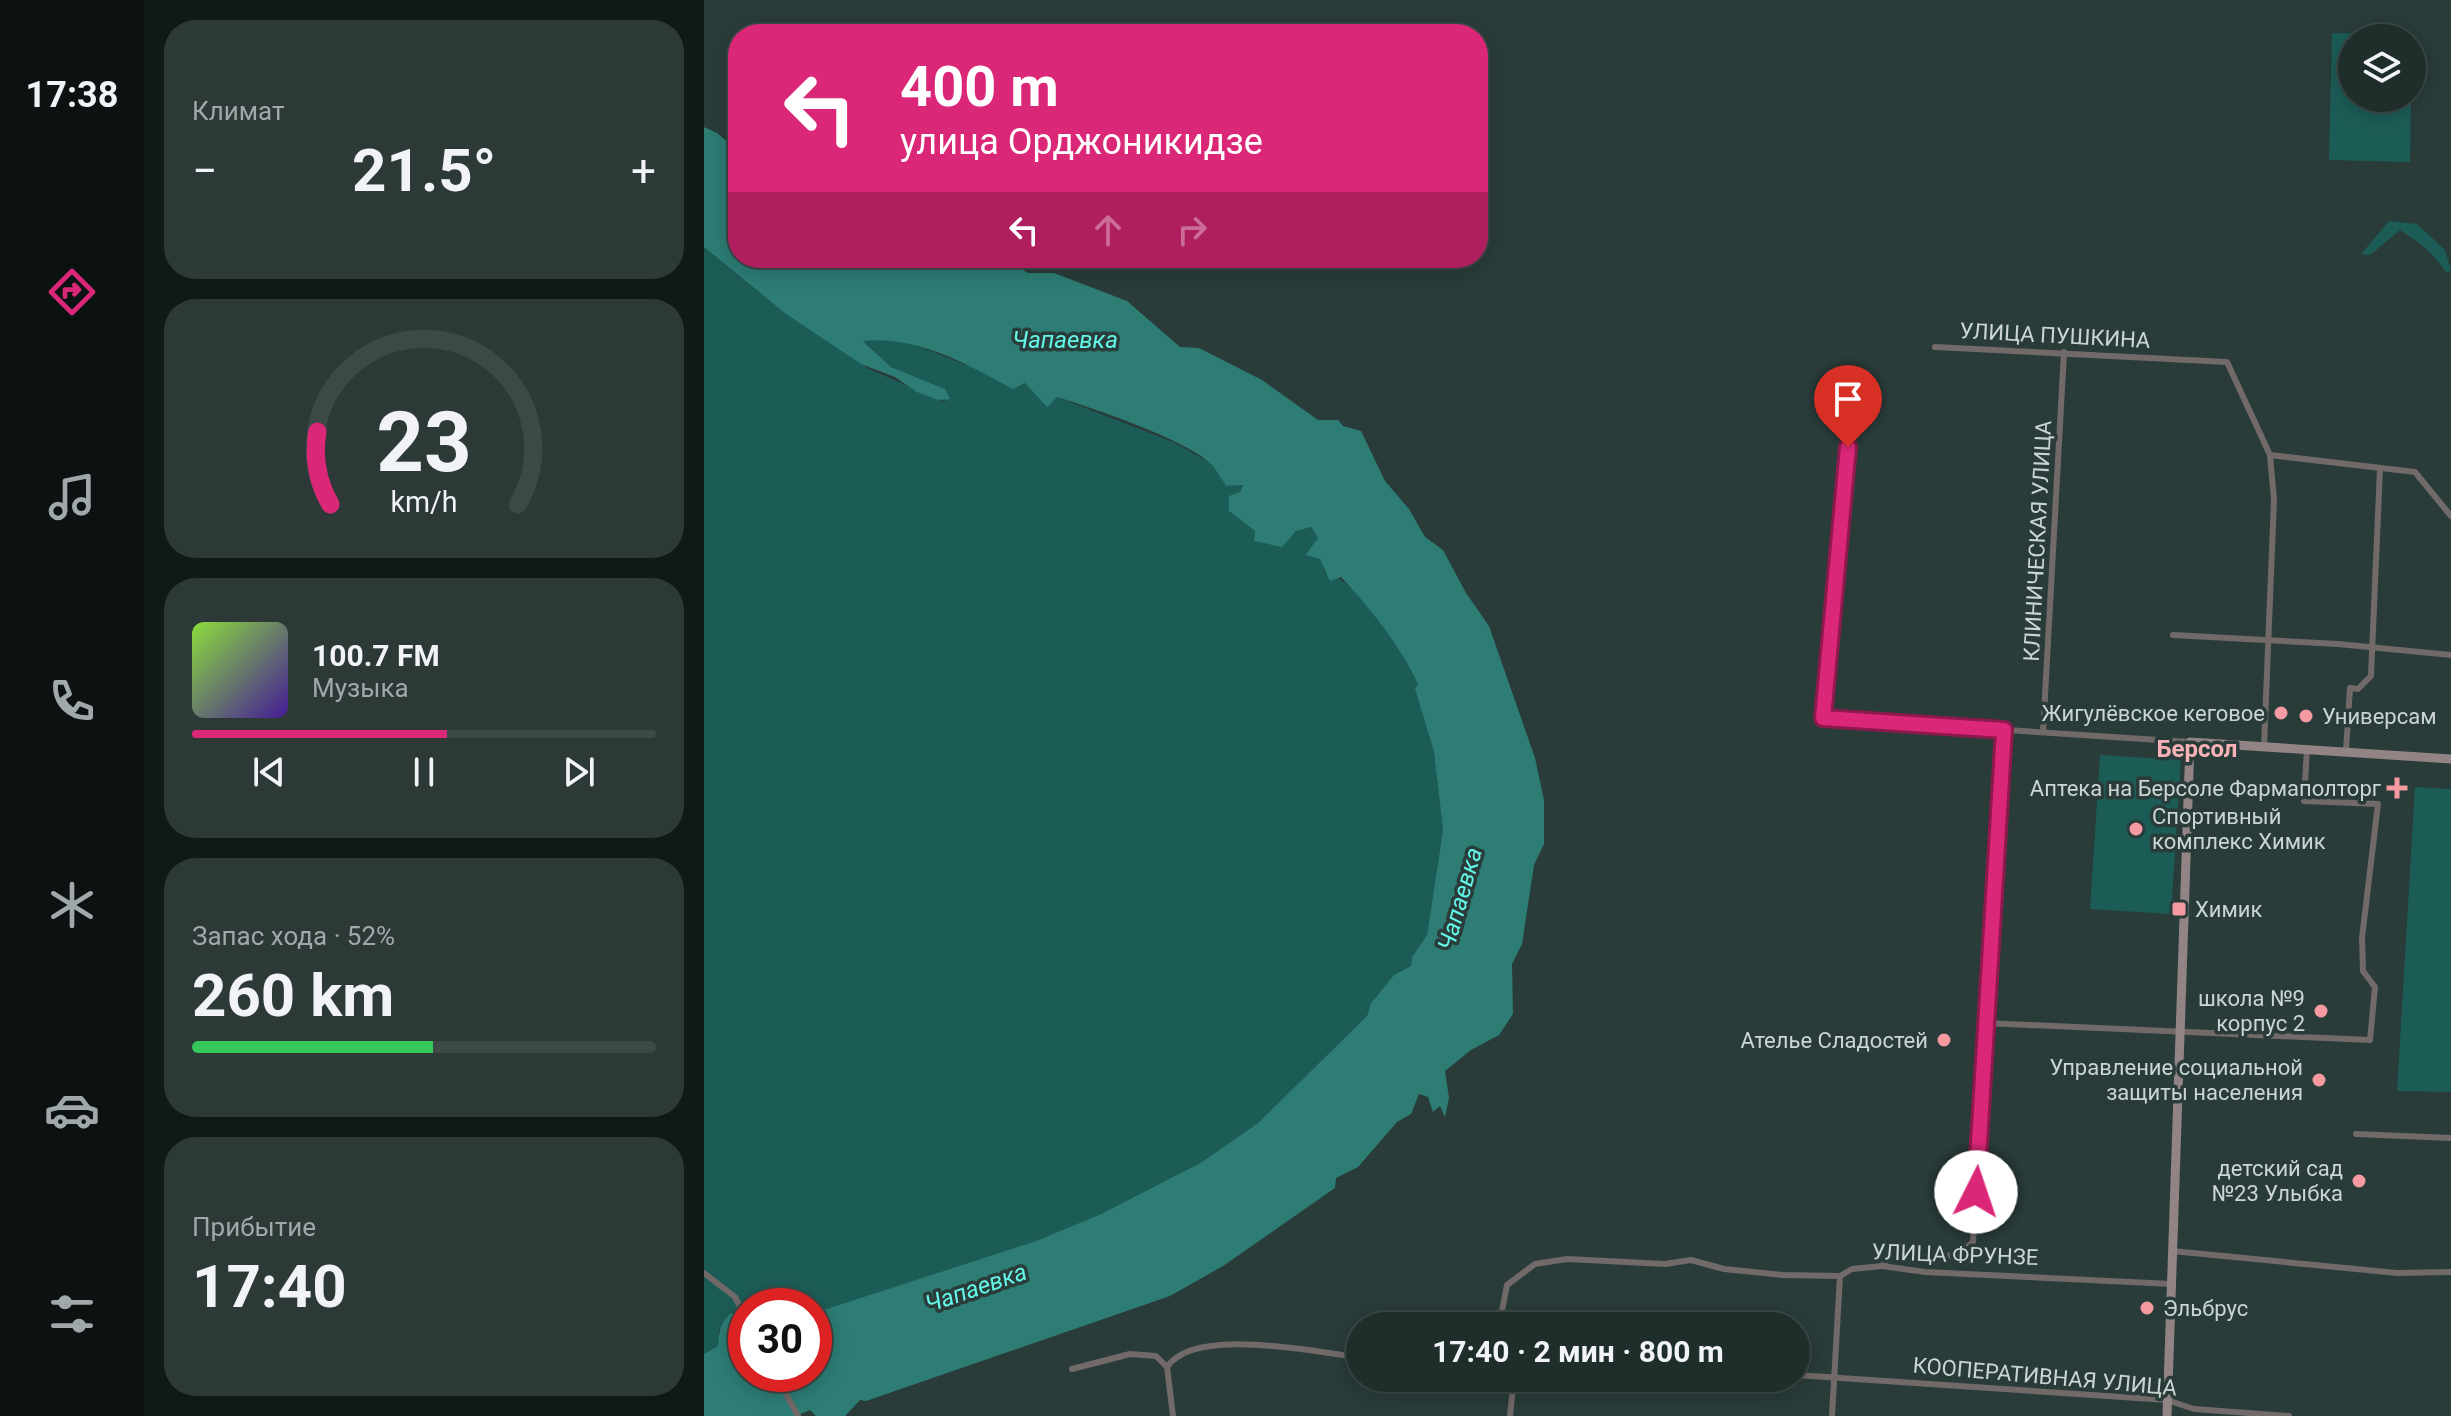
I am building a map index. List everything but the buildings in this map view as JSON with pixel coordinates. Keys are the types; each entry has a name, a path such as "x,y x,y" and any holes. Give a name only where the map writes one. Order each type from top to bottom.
{"street":[{"name":"УЛИЦА ПУШКИНА","path":"1935,347 2227,362 2270,455"},
{"name":"КЛИНИЧЕСКАЯ УЛИЦА","path":"2043,732 2050,663 2064,352"},
{"path":"1848,447 1823,718 2451,759"},
{"path":"2264,747 2274,500 2270,455 2415,472 2451,516"},
{"path":"2346,751 2350,688 2358,689 2371,676 2380,468"},
{"path":"2173,635 2451,655"},
{"path":"1882,1266 1890,1256 1948,1258 1961,1254 1973,1242 2004,730"},
{"path":"2167,1416 2190,742"},
{"path":"1985,1023 2370,1040 2375,987 2363,971 2362,938 2378,804 2304,801 2307,748"},
{"path":"2356,1134 2451,1138"},
{"path":"2172,1251 2397,1273 2451,1272"},
{"name":"УЛИЦА ФРУНЗЕ","path":"1502,1312 1507,1285 1535,1264 1567,1259 1665,1264 1691,1260 1724,1269 1840,1276 1852,1269 1882,1266 1925,1272 2172,1284"},
{"path":"704,1273 728,1292"},
{"path":"1832,1416 1840,1276"},
{"path":"1167,1367 1182,1352 1206,1347 1266,1344 1346,1355"},
{"path":"1072,1369 1130,1354 1156,1356 1167,1367 1173,1416"},
{"name":"КООПЕРАТИВНАЯ УЛИЦА","path":"1810,1376 2167,1400 2194,1409 2289,1416"},
{"path":"785,1392 798,1416"},
{"path":"1510,1416 1513,1392"}],"shaded area":[{"path":"2332,33 2338,33 2338,112 2411,112 2410,162 2329,160"},
{"path":"2389,221 2417,224 2445,250 2451,271 2446,272 2426,249 2400,230 2370,255 2361,254"},
{"path":"704,247 786,314 869,369 945,402 945,389 891,367 863,340 898,338 979,370 1013,389 1025,383 1047,406 1057,397 1173,442 1211,463 1226,486 1243,485 1229,511 1255,531 1254,541 1311,527 1318,538 1325,572 1338,578 1366,603 1402,654 1418,684 1415,689 1434,752 1443,830 1427,935 1412,957 1411,966 1394,975 1371,1003 1367,1016 1258,1123 1202,1162 1101,1214 1036,1241 832,1307 832,1288 728,1288 728,1326 719,1330 719,1346 704,1354"},
{"name":"Спортивный комплекс Химик","path":"2100,755 2181,760 2171,914 2090,909"},
{"path":"2415,787 2451,789 2451,1092 2397,1091"}],"water":[{"name":"Чапаевка","path":"704,127 728,142 728,267 704,247"},
{"name":"Чапаевка","path":"730,268 1019,268 1028,273 1054,273 1127,301 1180,347 1199,348 1262,380 1318,420 1338,420 1343,426 1361,431 1385,481 1409,509 1425,537 1443,550 1466,593 1489,626 1535,758 1544,800 1544,844 1534,865 1522,944 1512,964 1513,1014 1499,1035 1471,1050 1445,1071 1449,1098 1445,1117 1440,1106 1433,1112 1428,1097 1419,1094 1411,1114 1397,1122 1358,1167 1336,1178 1335,1188 1223,1266 1170,1296 866,1401 860,1400 845,1416 816,1416 810,1410 795,1416 704,1416 704,1354 718,1346 721,1328 728,1316 728,1392 832,1392 832,1307 1036,1241 1101,1214 1202,1162 1258,1123 1367,1016 1371,1003 1394,975 1411,966 1412,957 1427,935 1443,830 1434,752 1415,689 1418,684 1393,641 1363,601 1341,577 1330,581 1320,559 1306,555 1318,538 1311,527 1296,531 1282,547 1254,541 1255,531 1229,511 1229,496 1240,492 1243,485 1226,486 1212,465 1200,456 1139,426 1057,397 1047,407 1025,383 1013,389 959,361 922,347 883,340 863,341 891,367 945,389 950,399 938,400 917,392 895,377 861,364 786,314"}],"place":[{"name":"Жигулёвское кеговое","path":"2281,713"},
{"name":"Универсам","path":"2306,716"},
{"name":"Аптека на Берсоле Фармаполторг","path":"2397,788"},
{"name":"Спортивный комплекс Химик","path":"2136,829"},
{"name":"Химик","path":"2179,909"},
{"name":"школа №9 корпус 2","path":"2321,1011"},
{"name":"Ателье Сладостей","path":"1944,1040"},
{"name":"Управление социальной защиты населения","path":"2319,1080"},
{"name":"детский сад №23 Улыбка","path":"2359,1181"},
{"name":"Эльбрус","path":"2147,1308"}],"district":[{"name":"Берсол","path":"2197,749"}],"route":[{"path":"1848,447 1823,718 2004,730 1976,1192"}]}
